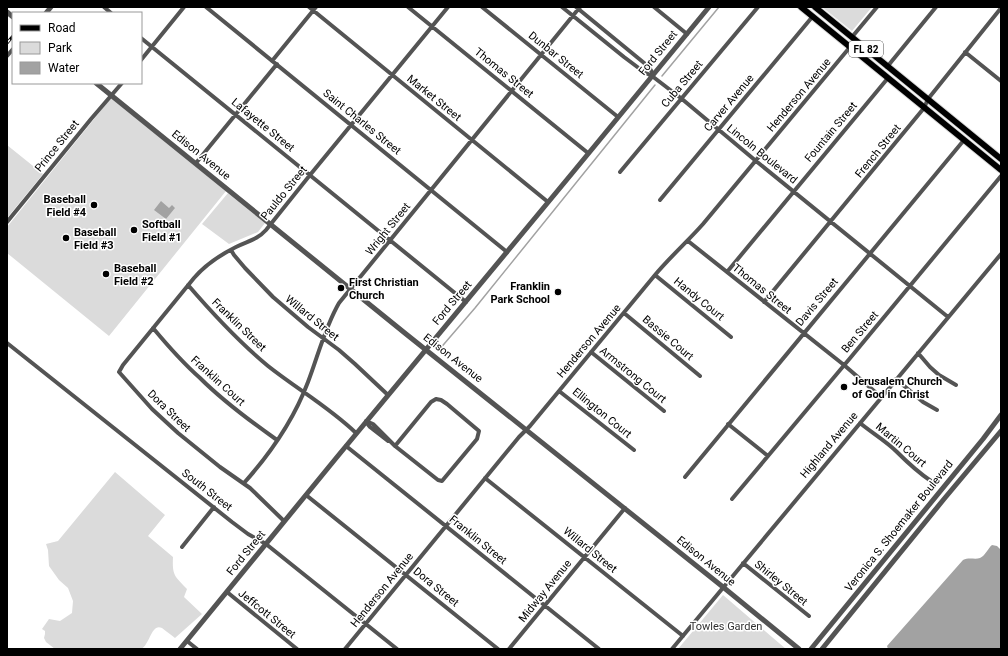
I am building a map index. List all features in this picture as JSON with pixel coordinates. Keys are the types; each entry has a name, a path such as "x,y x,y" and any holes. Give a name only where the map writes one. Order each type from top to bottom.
{"main road":[{"name":"FL 82","path":"801,7 1001,170"},
{"name":"FL 82","path":"815,7 1001,160"},
{"path":"840,38 847,39 852,37"}],"street":[{"path":"142,59 184,7"},
{"name":"Saint Charles Street","path":"206,7 507,252"},
{"name":"Market Street","path":"309,7 315,9 392,75 548,202"},
{"name":"Thomas Street","path":"408,7 588,153"},
{"name":"Pauldo Street","path":"119,372 123,365 188,285 204,268 221,254 257,238 266,230 448,7"},
{"name":"Dunbar Street","path":"482,7 618,117"},
{"name":"Lincoln Boulevard","path":"562,7 644,72 653,75 718,130 948,317"},
{"path":"654,7 687,34"},
{"name":"Ford Street","path":"180,649 366,421 709,7"},
{"name":"Cuba Street","path":"620,172 758,7"},
{"path":"852,37 877,7"},
{"path":"887,66 936,7"},
{"name":"Wright Street","path":"244,483 264,460 304,392 332,316 339,303 578,8"},
{"name":"Lincoln Boulevard","path":"578,8 649,66 653,75"},
{"name":"French Street","path":"764,302 924,108 927,99 1001,8"},
{"path":"272,61 315,9"},
{"name":"Carver Avenue","path":"660,200 813,16"},
{"name":"Lafayette Street","path":"142,39 466,302"},
{"name":"Henderson Avenue","path":"345,649 485,478 655,275 703,224 850,47"},
{"path":"965,52 1001,81"},
{"path":"196,164 277,64"},
{"name":"Fountain Street","path":"726,272 888,78"},
{"name":"Edison Avenue","path":"97,84 798,649"},
{"name":"Prince Street","path":"7,222 121,84"},
{"name":"Davis Street","path":"685,477 964,140"},
{"name":"Ben Street","path":"732,500 1001,176"},
{"name":"Thomas Street","path":"688,240 726,272 844,365 881,397"},
{"name":"Willard Street","path":"231,250 245,268 273,297 308,328 356,364 388,395"},
{"name":"Highland Avenue","path":"672,649 1001,254"},
{"name":"Handy Court","path":"655,275 731,337"},
{"name":"Franklin Street","path":"188,285 216,317 268,366 330,411 356,434"},
{"name":"Bassie Court","path":"624,313 700,376"},
{"name":"Franklin Court","path":"153,328 175,353 213,391 277,440"},
{"name":"South Street","path":"7,343 214,508 248,534 266,544 397,649"},
{"name":"Armstrong Court","path":"591,352 664,411"},
{"path":"918,354 930,367 956,385"},
{"name":"Dora Street","path":"119,372 152,409 220,467 255,492 284,521"},
{"path":"896,379 923,402 938,410"},
{"name":"Ellington Court","path":"559,391 634,450"},
{"path":"366,421 373,424 390,439 395,446 438,480 442,481 477,439 479,431 447,404 436,399 431,402 395,446"},
{"name":"Veronica S. Shoemaker Boulevard","path":"811,649 1001,415"},
{"name":"Martin Court","path":"860,423 931,481"},
{"path":"728,424 768,456"},
{"name":"Veronica S. Shoemaker Boulevard","path":"822,649 1001,432"},
{"name":"Franklin Street","path":"346,446 599,649"},
{"name":"Willard Street","path":"485,478 683,636"},
{"name":"Dora Street","path":"306,495 498,649"},
{"path":"182,547 214,508"},
{"name":"Midway Avenue","path":"509,649 625,508"},
{"name":"Shirley Street","path":"743,563 809,616"},
{"name":"Jeffcott Street","path":"227,592 297,649"},
{"path":"187,641 197,649"}],"green space":[{"path":"822,7 872,7 852,31"},
{"path":"111,98 226,191 109,336 7,253 7,227"},
{"path":"7,145 43,174 7,218"},
{"path":"228,193 265,223 258,232 229,244 202,224"},
{"path":"115,472 165,515 148,536 173,557 173,568 175,575 187,589 184,597 202,614 175,638 162,628 158,627 153,631 147,643 141,649 55,649 46,642 44,638 45,631 42,629 49,619 60,621 72,613 73,601 68,588 59,580 49,566 46,544 58,541"},
{"name":"Towles Garden","path":"723,595 786,649 678,649"}],"water":[{"path":"161,201 169,208 172,205 175,208 166,219 154,210"},
{"path":"992,545 997,546 1001,550 1001,649 888,649 887,646 963,560 980,558"}],"waterway":[{"path":"662,76 719,7"},
{"path":"438,351 475,308 655,85"}],"railway":[{"path":"7,43 12,37"}],"place":[{"name":"Baseball Field #4","path":"94,205"},
{"name":"Softball Field #1","path":"134,230"},
{"name":"Baseball Field #3","path":"66,238"},
{"name":"Baseball Field #2","path":"106,274"},
{"name":"First Christian Church","path":"341,288"},
{"name":"Franklin Park School","path":"558,292"},
{"name":"Jerusalem Church of God in Christ","path":"844,387"}]}
